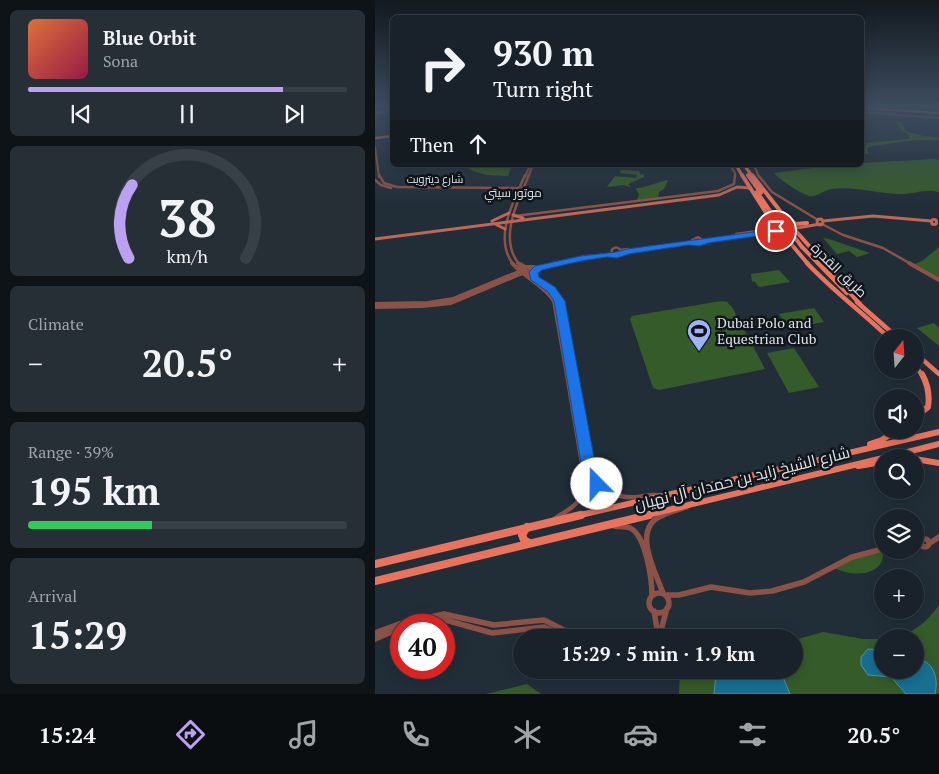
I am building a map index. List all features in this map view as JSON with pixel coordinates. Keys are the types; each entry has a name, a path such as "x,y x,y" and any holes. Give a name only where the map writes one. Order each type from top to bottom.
{"main road":[{"name":"طريق القدرة","path":"738,167 764,211 828,286 857,305 887,329"},
{"name":"طريق القدرة","path":"739,167 800,247 829,280 884,329"},
{"name":"طريق القدرة","path":"744,167 774,214"},
{"name":"طريق القدرة","path":"745,167 759,179 791,228 808,244 857,305"},
{"path":"375,238 719,195 740,186 745,180"},
{"path":"740,186 750,188"},
{"path":"491,223 513,214 523,219"},
{"path":"764,231 770,226 771,219 778,223 785,223 784,215"},
{"path":"784,215 795,224 865,217 938,222"},
{"path":"509,227 523,219"},
{"path":"779,228 801,227 821,222"},
{"path":"491,223 505,230"},
{"path":"791,228 807,223"},
{"path":"800,236 798,231 801,227"},
{"path":"791,228 800,240 808,244"},
{"path":"764,231 779,233 785,237"},
{"name":"طريق القدرة","path":"800,247 880,329"},
{"path":"829,280 857,305"},
{"path":"924,361 939,374"},
{"path":"924,379 928,385 929,397 928,406 924,409"},
{"name":"شارع الشيخ زايد بن حمدان آل نهيان","path":"375,564 528,526 939,432"},
{"path":"849,453 884,439"},
{"name":"شارع الشيخ زايد بن حمدان آل نهيان","path":"919,449 939,444"},
{"name":"شارع الشيخ زايد بن حمدان آل نهيان","path":"375,581 874,460"},
{"path":"924,460 939,463"},
{"path":"850,466 874,464"},
{"path":"528,526 523,532 523,537 525,542 531,543"}],"street":[{"name":"شارع ديترويت","path":"375,147 379,178 391,186 509,188"},
{"path":"513,214 517,197 531,167"},
{"path":"507,277 533,279 547,291 555,303 587,496 593,500 597,499 601,493 589,469 559,301 552,289 522,272 507,250 505,230 531,167"},
{"path":"513,214 718,191 734,184 735,172 731,167"},
{"path":"755,167 759,179 782,200 842,233 887,248 939,279"},
{"name":"شارع ديترويت","path":"375,180 385,187 399,189 522,188"},
{"path":"509,188 523,183"},
{"path":"509,188 515,191 517,197"},
{"path":"507,277 513,271 516,264 511,249 508,221"},
{"path":"821,222 840,234 883,248 908,264 939,279"},
{"path":"375,305 421,307 446,304 471,296 507,277 536,267 611,252 779,228"},
{"path":"694,241 700,243 703,239"},
{"path":"611,252 620,251"},
{"path":"516,264 524,267 536,267"},
{"path":"908,264 917,267"},
{"path":"533,279 533,272 536,267"},
{"path":"553,521 579,503 586,483"},
{"path":"597,484 611,493 622,497 638,497 656,493 662,496"},
{"path":"657,629 655,611 651,606 654,579 645,542 647,528 657,517 679,511 691,504"},
{"path":"588,529 597,530 620,526 634,530 643,543 644,559 664,594 668,606 662,629"},
{"path":"652,596 657,593 679,595 711,587 750,592 772,591 804,582 852,557 874,551"},
{"path":"655,611 662,612 679,595"},
{"path":"375,633 399,624 444,614 494,625 545,620 562,629"},
{"path":"455,622 491,633 513,631"},
{"path":"526,629 544,627 549,629"},
{"path":"375,639 390,633"}],"green space":[{"path":"904,139 939,139 916,140 872,146 867,148 869,154 864,154 864,147 867,143"},
{"path":"939,160 939,192 929,191 901,194 840,188 809,196 774,173 820,167 864,167 864,163"},
{"path":"467,167 511,167 508,176 487,175 473,171"},
{"path":"621,170 639,171 641,175 644,174 644,177 628,184 631,187 623,185 607,187 615,176 636,178 637,175 620,173"},
{"path":"667,180 664,189 659,192 658,198 637,200 639,194 635,188"},
{"path":"823,238 870,253 857,257 849,251 837,254"},
{"path":"939,247 939,279 912,265 922,261"},
{"path":"779,270 790,282 759,287 754,281 752,282 751,274"},
{"name":"Dubai Polo and Equestrian Club","path":"721,301 727,302 732,307 765,369 659,390 653,388 630,319 632,316"},
{"path":"814,308 824,322 788,328 779,314"},
{"path":"934,323 939,328 939,346 924,334 924,329 917,328"},
{"path":"794,348 819,387 789,393 767,353"},
{"path":"874,554 874,559 882,559 878,566 865,573 849,573 835,568 844,560"},
{"path":"939,605 939,694 679,694 680,679 803,679 803,638 823,632 874,639 874,679 924,679 924,629 914,629 930,617"},
{"path":"527,684 541,694 486,694"}],"water":[{"path":"868,649 874,649 874,676 868,675 861,665 861,657"},
{"path":"924,661 926,662 933,670 935,676 935,694 906,694 893,679 924,679"},
{"path":"716,679 784,679 790,694 714,694"}],"place":[{"name":"Dubai Polo and Equestrian Club","path":"699,352"}],"district":[{"name":"موتور سيتي","path":"513,193"}],"route":[{"path":"597,484 589,469 561,305 552,289 535,278 533,272 539,268 581,258 607,254 617,255 693,242 700,243 706,240 776,231"}]}
